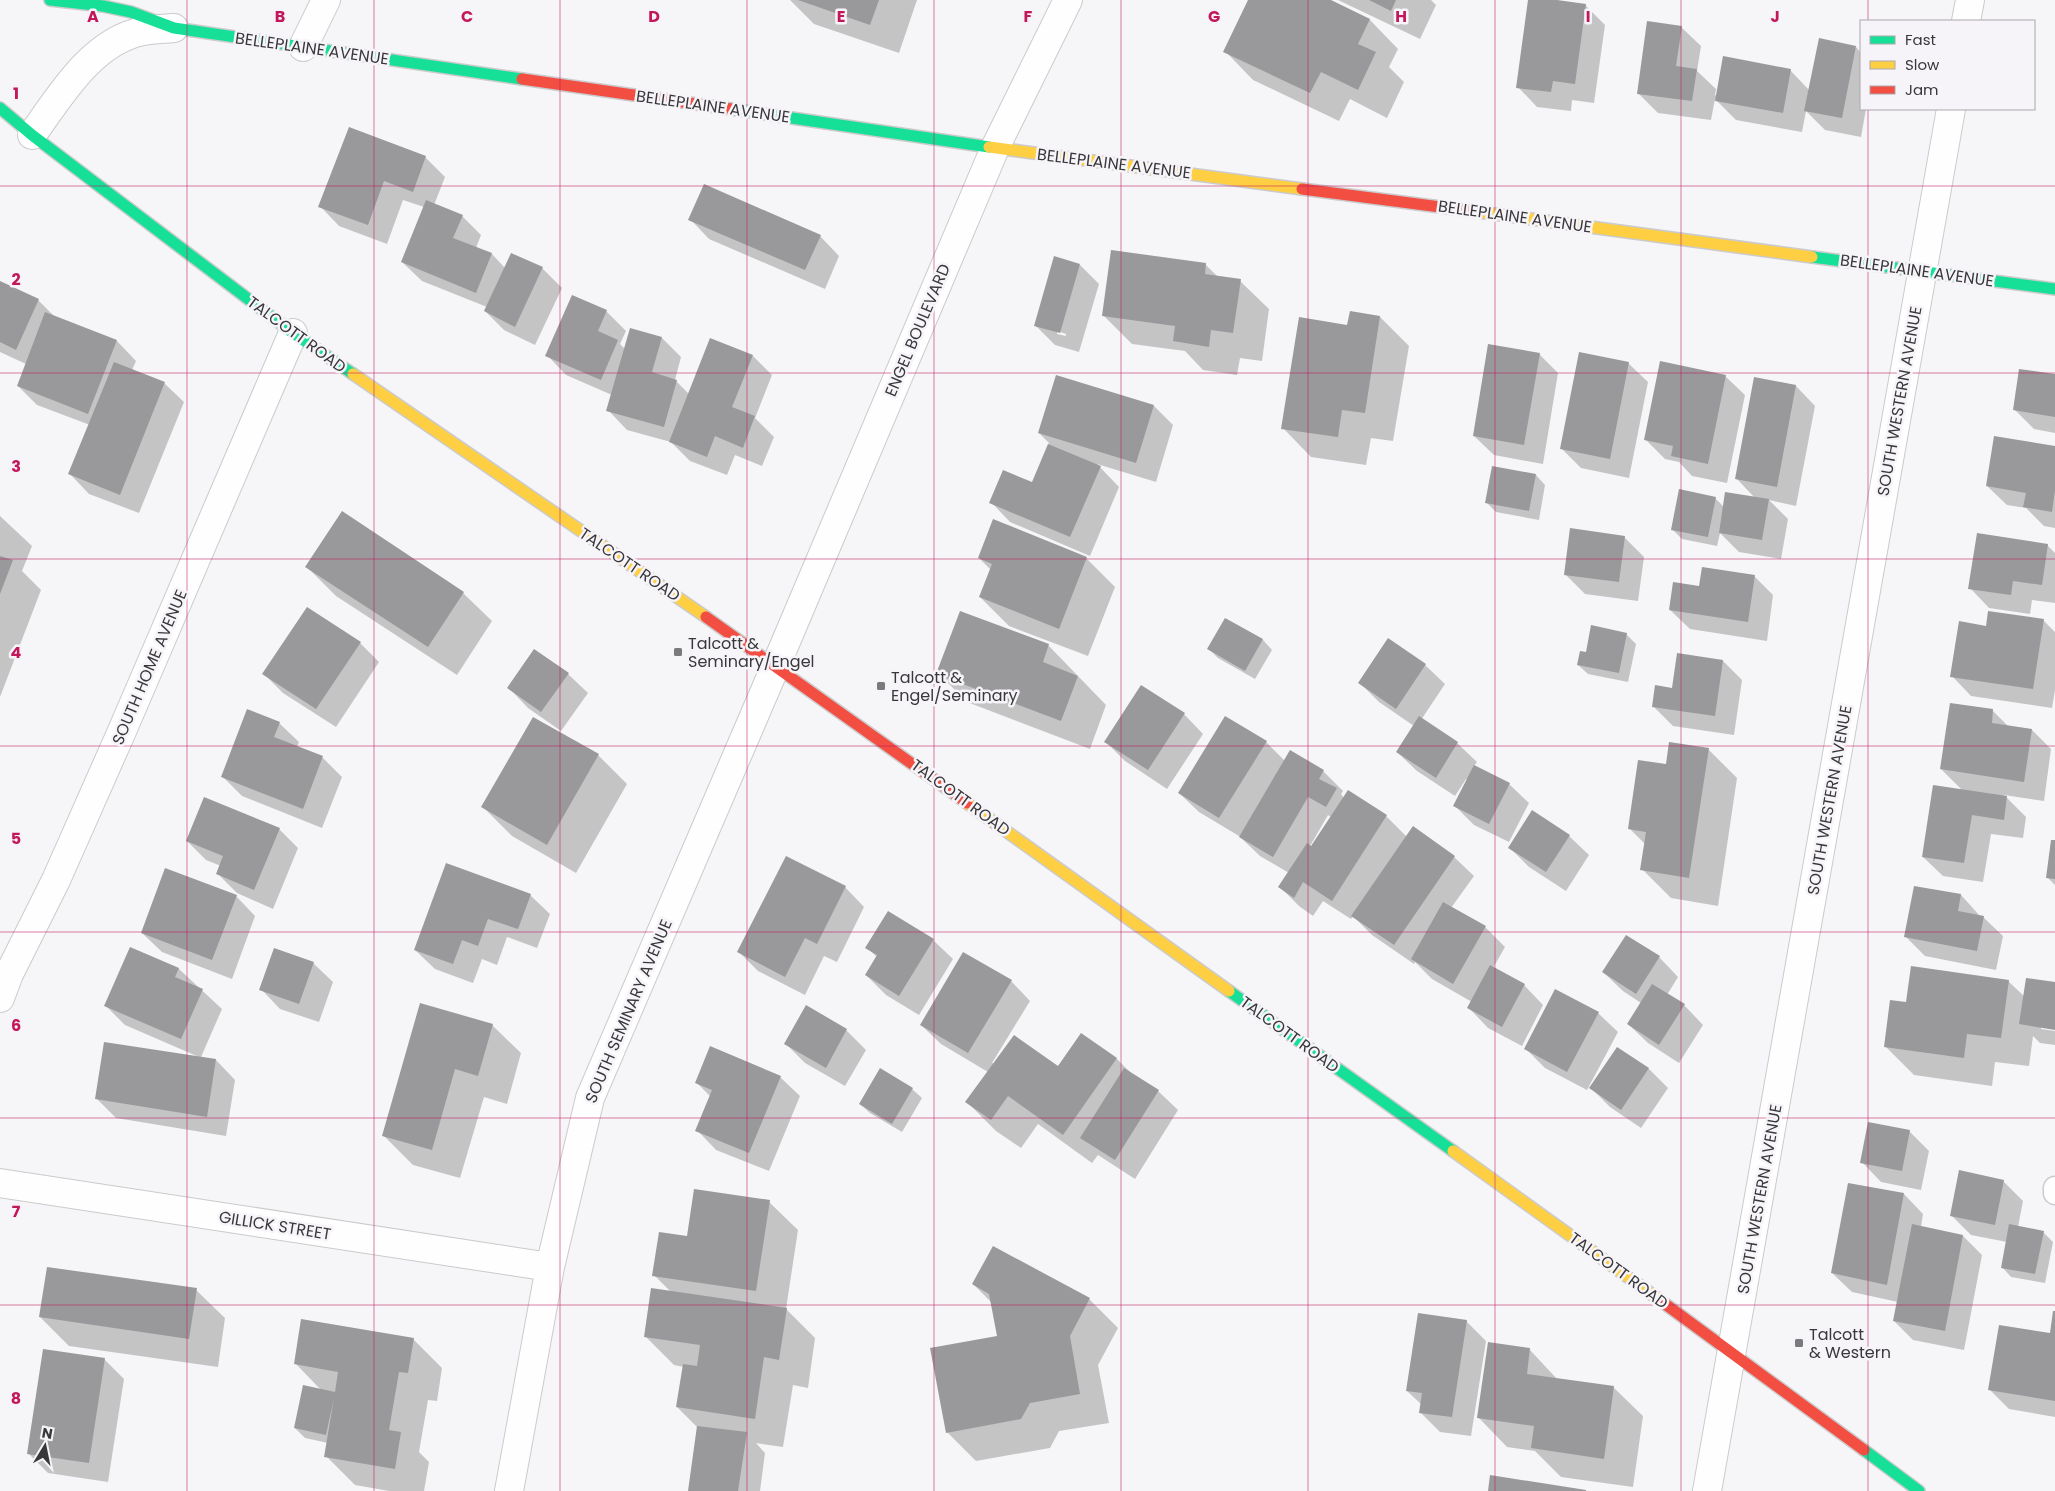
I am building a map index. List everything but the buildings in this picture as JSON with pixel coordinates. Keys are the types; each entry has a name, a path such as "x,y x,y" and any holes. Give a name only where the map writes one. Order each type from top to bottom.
{"street":[{"name":"BELLEPLAINE AVENUE","path":"50,0 103,6 131,12 174,28 995,148 2055,289"},
{"path":"303,47 326,0"},
{"name":"ENGEL BOULEVARD","path":"776,665 995,148 1068,0"},
{"path":"1966,20 1970,0"},
{"name":"BELLEPLAINE AVENUE","path":"32,135 83,66 117,41 142,31 174,28"},
{"name":"TALCOTT ROAD","path":"0,108 32,135 293,333 776,665 1732,1352 1919,1491"},
{"name":"SOUTH WESTERN AVENUE","path":"1707,1491 1951,110"},
{"name":"SOUTH HOME AVENUE","path":"0,998 56,880 114,749 293,333"},
{"name":"SOUTH SEMINARY AVENUE","path":"509,1491 550,1267 590,1098 776,665"},
{"name":"GILLICK STREET","path":"0,1184 550,1267"}],"lane":[{"path":"2055,1188 2055,1193"}],"traffic: fast":[{"path":"50,0 103,6 131,12 174,28 522,79"},
{"path":"0,108 32,135 293,333 353,374"},
{"path":"731,109 989,147"},
{"path":"1812,257 2055,289"},
{"path":"1229,991 1453,1151"},
{"path":"1864,1450 1919,1491"}],"traffic: slow":[{"path":"989,147 1302,189"},
{"path":"1479,212 1812,257"},
{"path":"353,374 706,617"},
{"path":"967,803 1229,991"},
{"path":"1453,1151 1661,1301"}],"traffic: jam":[{"path":"522,79 731,109"},
{"path":"1302,189 1479,212"},
{"path":"706,617 967,803"},
{"path":"1661,1301 1864,1450"}],"place":[{"name":"Talcott & Seminary/Engel","path":"678,652"},
{"name":"Talcott & Engel/Seminary","path":"881,686"},
{"name":"Talcott & Western","path":"1799,1343"}]}
